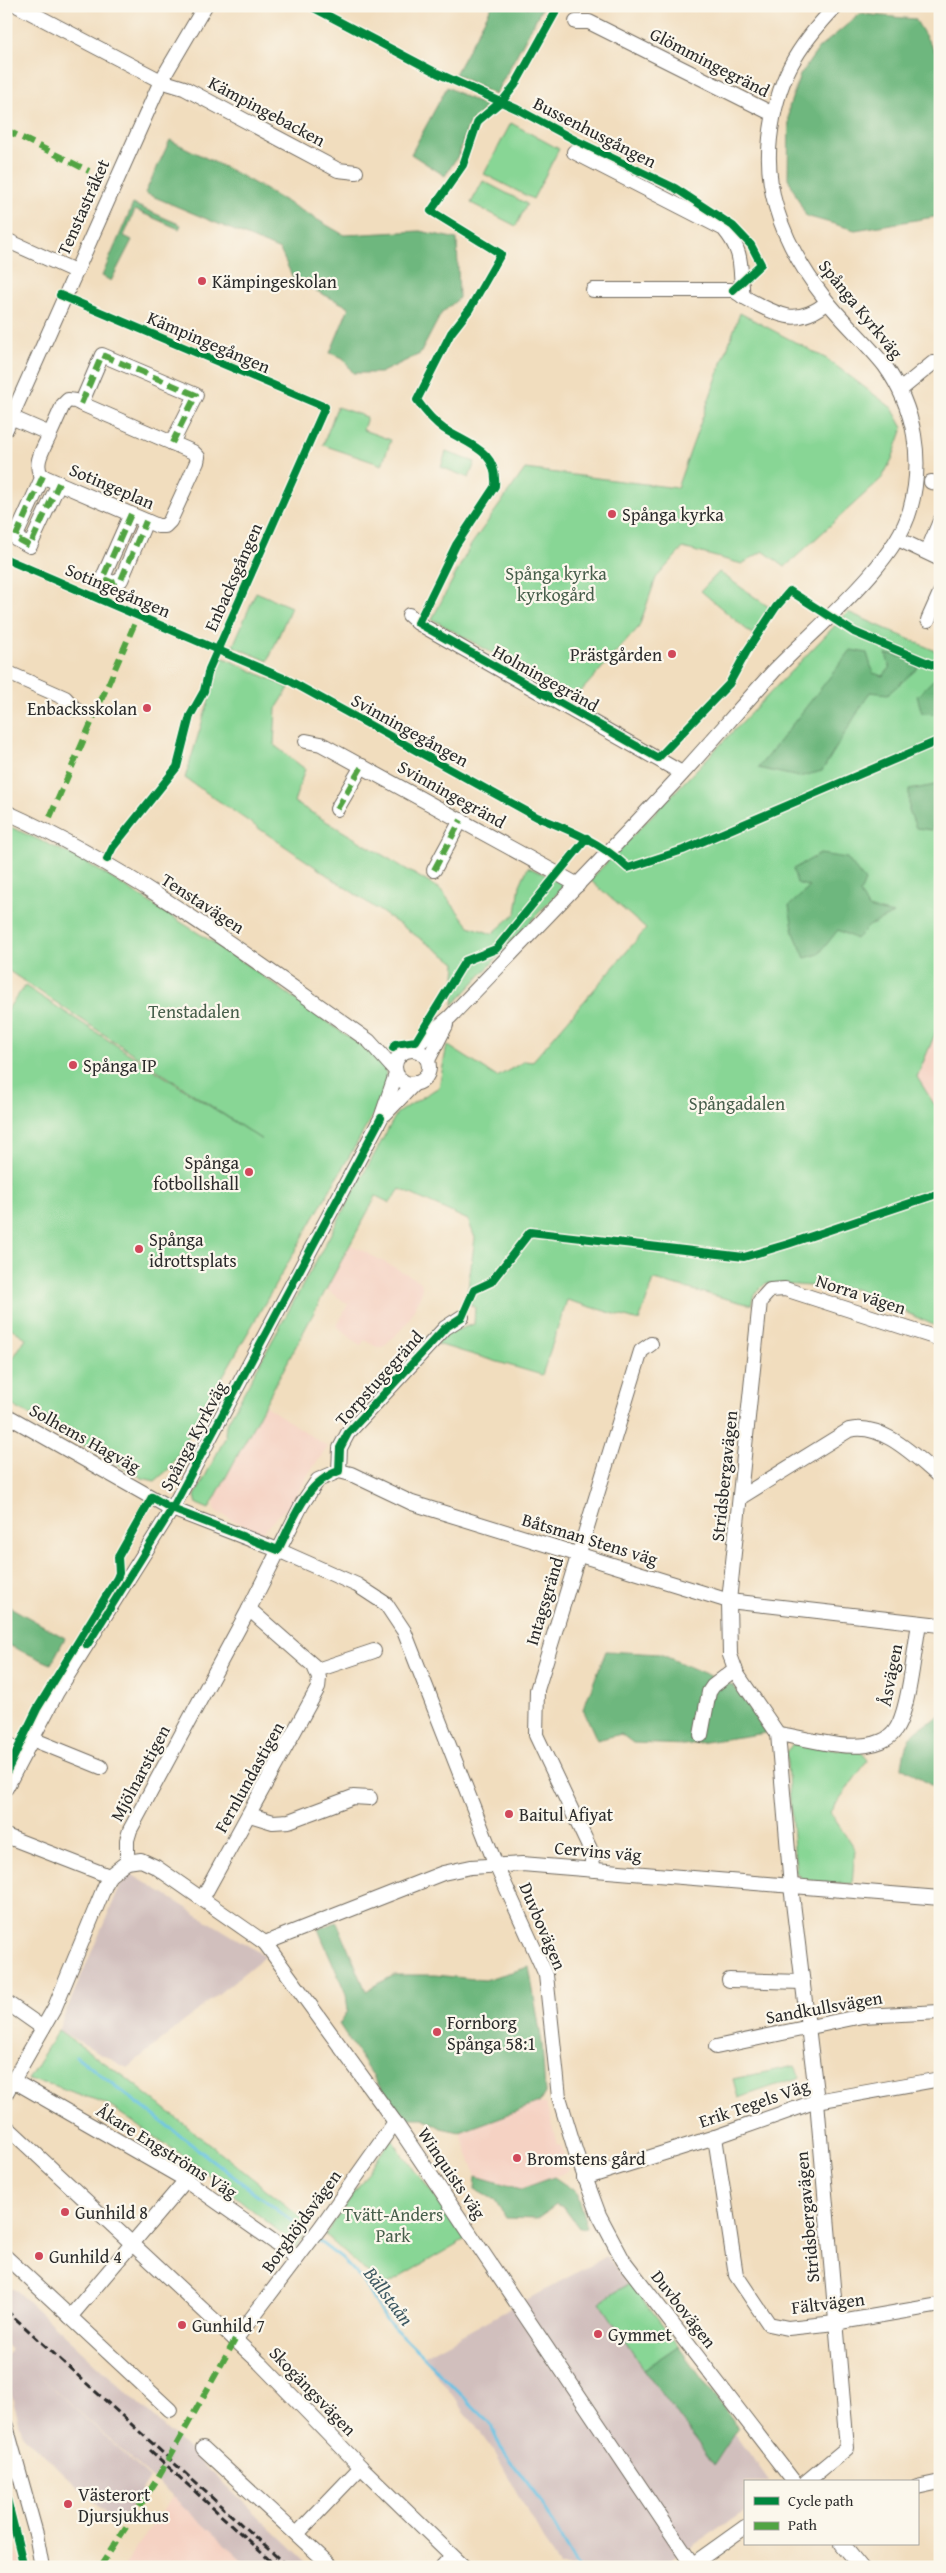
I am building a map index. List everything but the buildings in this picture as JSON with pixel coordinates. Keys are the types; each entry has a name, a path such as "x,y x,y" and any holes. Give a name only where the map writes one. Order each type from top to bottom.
{"street":[{"name":"Kämpingebacken","path":"18,6 161,80 184,88 338,170 356,172"},
{"name":"Tenstastråket","path":"8,421 161,80 205,6"},
{"name":"Spånga Kyrkväg","path":"409,1050 450,1017 682,774 773,673 867,578 898,540 910,513 915,488 916,437 909,411 900,390 884,365 827,302 806,272 779,221 771,192 769,146 773,114 783,80 799,49 836,6"},
{"name":"Glömmingegränd","path":"576,22 589,22 773,114"},
{"path":"574,152 724,229 736,244 741,260 743,297"},
{"path":"6,240 75,271"},
{"path":"593,290 733,290 743,297 788,317 817,312 827,302"},
{"path":"82,404 102,355 196,394 172,443"},
{"path":"900,390 933,363 940,363"},
{"name":"Sotingeplan","path":"68,400 82,404 193,452 198,457 170,521 165,526 146,521 43,476 38,471 38,464 50,434 63,405 68,400"},
{"path":"8,421 50,434"},
{"path":"43,476 15,538 23,543 30,546 59,483"},
{"path":"131,514 104,575 104,579 113,583 121,580 146,521"},
{"path":"926,552 940,521"},
{"path":"898,540 940,559"},
{"path":"933,616 940,593"},
{"name":"Holmingegränd","path":"409,615 418,623 682,774"},
{"path":"6,672 65,698 75,709"},
{"name":"Svinningegränd","path":"306,741 322,744 578,884"},
{"path":"337,808 362,766"},
{"name":"Tenstavägen","path":"6,812 47,831 180,908 369,1041 396,1072"},
{"path":"434,870 461,820"},
{"name":"Spånga Kyrkväg","path":"428,1060 450,1017"},
{"name":"Tenstavägen","path":"369,1041 409,1050"},
{"path":"409,1050 422,1052 428,1060 427,1075 415,1084 406,1083 396,1072 396,1060 409,1050"},
{"name":"Spånga Kyrkväg","path":"6,1788 57,1692 172,1510 381,1118 396,1072"},
{"name":"Spånga Kyrkväg","path":"381,1118 415,1084"},
{"name":"Norra vägen","path":"770,1290 785,1290 940,1339"},
{"name":"Stridsbergavägen","path":"770,1290 760,1301 758,1313 729,1602 728,1636 730,1656 735,1669 778,1734 791,1886 817,2101 847,2448 808,2480"},
{"name":"Torpstugegränd","path":"339,1471 340,1448 348,1433 445,1328 462,1317"},
{"name":"Intagsgränd","path":"594,1870 590,1849 536,1735 537,1690 641,1351 652,1344"},
{"name":"Solhems Hagväg","path":"6,1415 172,1510"},
{"path":"741,1497 849,1430 858,1427 894,1439 940,1477"},
{"path":"278,1550 309,1492 318,1480 339,1471"},
{"name":"Båtsman Stens väg","path":"339,1471 351,1474 412,1503 729,1602 940,1625"},
{"name":"Duvbovägen","path":"172,1510 278,1550 358,1584 386,1604 404,1631 496,1865 546,1975 560,2097 584,2178 600,2215 624,2260 792,2480"},
{"name":"Mjölnarstigen","path":"127,1862 127,1840 130,1830 249,1609 278,1550"},
{"path":"249,1609 317,1670 374,1651"},
{"name":"Åsvägen","path":"778,1734 859,1745 883,1741 894,1733 904,1713 919,1624"},
{"path":"701,1735 713,1686 735,1669"},
{"name":"Fernlundastigen","path":"202,1899 250,1815 318,1688 317,1670"},
{"path":"32,1739 100,1767"},
{"path":"6,1743 25,1753"},
{"path":"250,1815 273,1822 289,1822 353,1797 370,1798"},
{"path":"6,1836 109,1876"},
{"name":"Winquists väg","path":"127,1862 141,1860 156,1867 266,1943 394,2122 690,2566"},
{"path":"6,2093 55,2007 109,1876 127,1862"},
{"name":"Cervins väg","path":"266,1943 443,1873 471,1867 496,1865 522,1864 940,1898"},
{"path":"729,1980 803,1982"},
{"path":"6,2002 43,2028"},
{"name":"Sandkullsvägen","path":"716,2047 862,2016 940,2012"},
{"name":"Erik Tegels Väg","path":"584,2178 715,2137 817,2101 940,2079"},
{"name":"Åkare Engströms Väg","path":"14,2081 186,2180 297,2258"},
{"name":"Borghöjdsvägen","path":"235,2340 320,2228 394,2122"},
{"name":"Skogängsvägen","path":"6,2126 235,2340 464,2567"},
{"name":"Fältvägen","path":"715,2137 736,2275 769,2324 788,2328 835,2323 940,2304"},
{"path":"70,2317 186,2180"},
{"path":"6,2257 170,2410"},
{"path":"6,2426 34,2525 42,2567"},
{"path":"203,2448 332,2567"},
{"path":"297,2534 361,2466"},
{"path":"918,2487 940,2482"},
{"path":"690,2566 744,2528"},
{"path":"844,2546 861,2567"},
{"path":"442,2567 452,2556"}],"shaded area":[{"path":"940,1022 940,1106 934,1104 917,1077"},
{"path":"350,1244 420,1281 422,1285 421,1295 409,1320 382,1348 378,1348 365,1340 360,1346 337,1326 348,1304 326,1289"},
{"path":"264,1405 328,1447 309,1473 291,1505 277,1516 261,1534 215,1511 214,1500"},
{"path":"131,1874 265,1956 127,2068 58,2030 120,1886"},
{"name":"Bromstens gård","path":"539,2103 546,2104 557,2144 561,2145 569,2171 521,2189 476,2176 460,2132"},
{"path":"607,2256 769,2480 744,2480 744,2512 661,2567 559,2567 494,2451 423,2356"},
{"path":"6,2285 15,2289 311,2567 250,2567 32,2369 150,2478 120,2526 23,2436 6,2376 6,2355 11,2350 6,2345"},
{"path":"173,2496 250,2567 123,2567"},
{"path":"6,2512 21,2567 6,2567"}],"green space":[{"path":"492,6 542,8 495,95 455,74"},
{"path":"860,14 915,19 940,60 940,216 855,230 806,216 788,178 789,107 800,75 819,48"},
{"path":"447,87 486,107 468,125 459,154 445,176 411,154"},
{"path":"511,123 559,149 533,199 484,174"},
{"path":"170,140 238,174 344,235 420,231 457,239 459,298 441,314 420,354 380,373 353,373 343,358 330,353 349,307 294,280 280,250 145,193"},
{"path":"483,181 527,204 516,226 471,203"},
{"path":"133,204 181,225 179,229 135,210 124,236 132,240 111,281 102,276"},
{"name":"Spånga kyrka kyrkogård","path":"740,313 827,359 892,408 903,428 892,459 882,478 785,567 763,551 742,564 683,548 656,578 639,627 574,699 432,619 471,545 525,469 677,488"},
{"path":"337,407 367,417 363,430 391,440 382,465 323,445"},
{"path":"446,452 475,462 469,478 441,467"},
{"path":"719,572 769,607 753,635 701,591"},
{"path":"256,592 291,607 268,661 233,646"},
{"name":"Spångadalen","path":"848,612 940,653 940,1022 917,1077 934,1104 940,1106 940,1328 855,1289 766,1283 754,1295 751,1305 654,1280 639,1321 567,1300 542,1375 437,1344 446,1334 474,1324 475,1308 466,1302 475,1238 468,1220 400,1189 390,1203 376,1196 209,1509 197,1504 195,1496 226,1436 226,1425 397,1113 439,1087 447,1045 497,1077 525,1061 532,1062 646,929 590,880"},
{"path":"851,650 867,653 873,673 883,676 890,668 886,654 905,657 918,668 888,694 870,692 822,771 799,777 758,768"},
{"path":"222,657 289,688 276,709 274,745 305,769 294,802 441,890 469,926 492,934 516,913 520,885 528,867 566,884 453,1005 456,963 185,778"},
{"path":"933,680 940,682 940,714 922,713 917,696"},
{"path":"940,784 940,815 938,812 932,830 916,828 909,810 909,790"},
{"name":"Tenstadalen","path":"6,825 81,859 233,955 384,1062 388,1089 170,1468 155,1481 142,1478 6,1402 6,1369 26,1338 6,1325 6,1011 25,986 262,1140 6,969"},
{"path":"820,854 847,858 865,881 860,893 868,908 893,914 869,926 856,939 838,930 819,954 805,958 794,933 789,906 810,887 797,883 793,869"},
{"path":"6,1596 10,1607 65,1638 51,1664 6,1644"},
{"path":"606,1651 660,1654 734,1686 766,1733 684,1745 633,1743 621,1734 597,1740 583,1709"},
{"path":"940,1716 940,1791 902,1767 906,1747 912,1735"},
{"path":"793,1744 861,1752 868,1760 830,1812 855,1850 852,1884 802,1880 796,1872 786,1752"},
{"path":"337,1922 366,1991 394,1975 435,1975 484,1980 529,1967 542,2043 545,2093 539,2103 460,2132 441,2128 424,2118 400,2118 339,2024 348,2011 346,1994 318,1929"},
{"path":"58,2030 125,2077 310,2224 297,2246 198,2166 105,2103 49,2084 28,2080"},
{"path":"795,2066 800,2077 738,2098 733,2079"},
{"name":"Tvätt-Anders Park","path":"391,2139 467,2238 383,2287 325,2235"},
{"path":"476,2176 521,2189 554,2177 576,2192 587,2227 579,2228 564,2208 556,2205 537,2219 506,2218 495,2200 475,2189"},
{"path":"630,2283 678,2346 644,2369 600,2302"},
{"path":"678,2346 738,2428 714,2465 644,2369"}],"waterway":[{"name":"Bällstaån","path":"76,2056 310,2235"},
{"name":"Bällstaån","path":"317,2240 342,2259 365,2284 386,2320 490,2423 501,2448 541,2501 577,2567"}],"railway":[{"path":"6,2310 288,2567"},
{"path":"150,2450 277,2567"}],"marked path":[{"path":"6,130 89,171"},
{"path":"81,404 102,355 196,395 172,443"},
{"path":"43,476 15,538 30,546 59,483"},
{"path":"131,514 104,575 104,579 113,583 121,580 146,521"},
{"path":"50,817 138,616"},
{"path":"337,809 362,766"},
{"path":"434,870 461,820"},
{"path":"100,2567 156,2481 235,2340"}],"cycle path":[{"name":"Bussenhusgången","path":"310,6 437,73 517,109 575,140 675,188 733,226 751,245 761,264 733,290"},
{"path":"559,6 515,85 504,99 478,121 463,165 431,211 501,254 469,310 451,333 417,400 429,416 440,426 487,456 495,474 495,486 456,545 418,623 658,758 729,684 747,651 776,607 790,591 854,632 940,668"},
{"name":"Kämpingegången","path":"60,295 325,407 209,669 204,691 190,716 177,767 113,847 107,859"},
{"name":"Sotingegången","path":"6,559 288,680 537,817 596,844 628,868 683,850 940,740"},
{"path":"393,1048 395,1044 416,1041 465,961 496,949 587,838"},
{"path":"87,1645 172,1509 381,1118"},
{"path":"6,1773 37,1709 117,1578 119,1573 118,1557 152,1497 172,1509 278,1550 295,1515 309,1493 327,1476 339,1471 340,1448 348,1433 445,1328 462,1317 474,1290 491,1282 530,1232 744,1257 940,1193"},
{"path":"6,2495 24,2567"}],"place":[{"name":"Kämpingeskolan","path":"202,281"},
{"name":"Spånga kyrka","path":"612,514"},
{"name":"Prästgården","path":"672,654"},
{"name":"Enbacksskolan","path":"147,708"},
{"name":"Spånga IP","path":"73,1065"},
{"name":"Spånga fotbollshall","path":"249,1172"},
{"name":"Spånga idrottsplats","path":"139,1249"},
{"name":"Baitul Afiyat","path":"509,1814"},
{"name":"Fornborg Spånga 58:1","path":"437,2032"},
{"name":"Bromstens gård","path":"517,2158"},
{"name":"Gunhild 8","path":"65,2212"},
{"name":"Gunhild 4","path":"39,2256"},
{"name":"Gunhild 7","path":"182,2325"},
{"name":"Gymmet","path":"598,2334"},
{"name":"Västerort Djursjukhus","path":"68,2504"}]}
